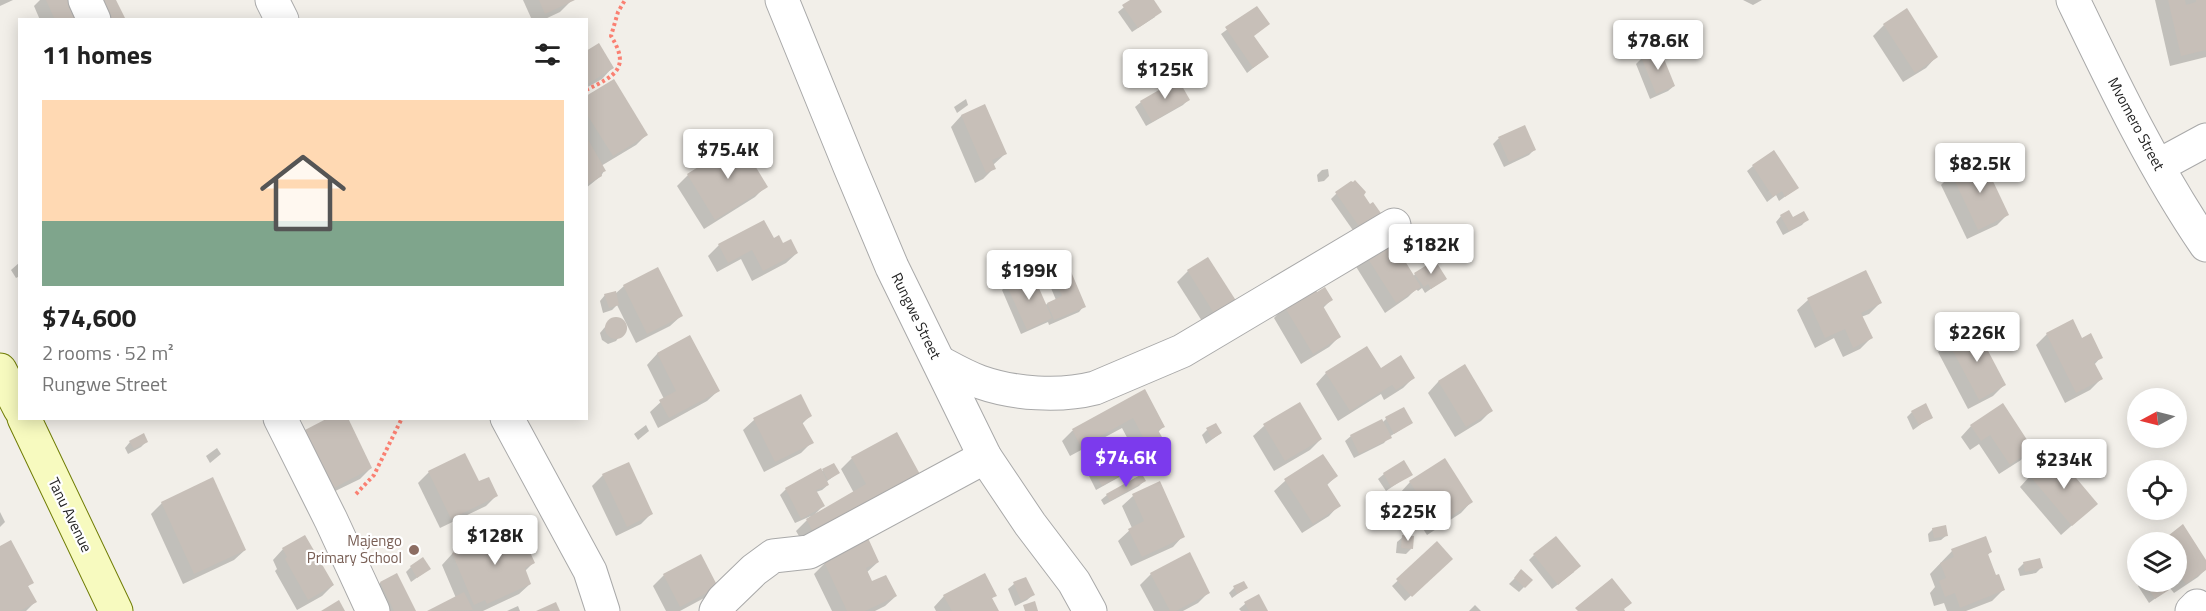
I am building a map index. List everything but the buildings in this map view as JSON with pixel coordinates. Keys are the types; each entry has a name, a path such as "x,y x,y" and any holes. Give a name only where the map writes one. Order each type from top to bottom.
{"street":[{"path":"85,0 93,18"},
{"path":"272,0 281,18"},
{"name":"Rungwe Street","path":"782,0 871,217 985,457 1030,524 1074,582 1090,611"},
{"name":"Mvomero Street","path":"2073,0 2158,166 2185,214 2206,245"},
{"path":"2158,166 2206,140"},
{"path":"939,362 978,381 1004,389 1080,392 1095,388 1182,351 1394,225"},
{"path":"0,370 18,406"},
{"name":"Tanu Avenue","path":"25,420 116,611"},
{"path":"281,420 373,611"},
{"path":"508,420 590,571 603,611"},
{"path":"716,611 723,600 754,570 773,556 809,552 985,457"}],"path":[{"path":"588,89 617,72 622,60 619,49 611,36 618,12 625,0"},
{"path":"331,520 374,476 401,420"}],"place":[{"name":"Majengo Primary School","path":"414,550"}]}
